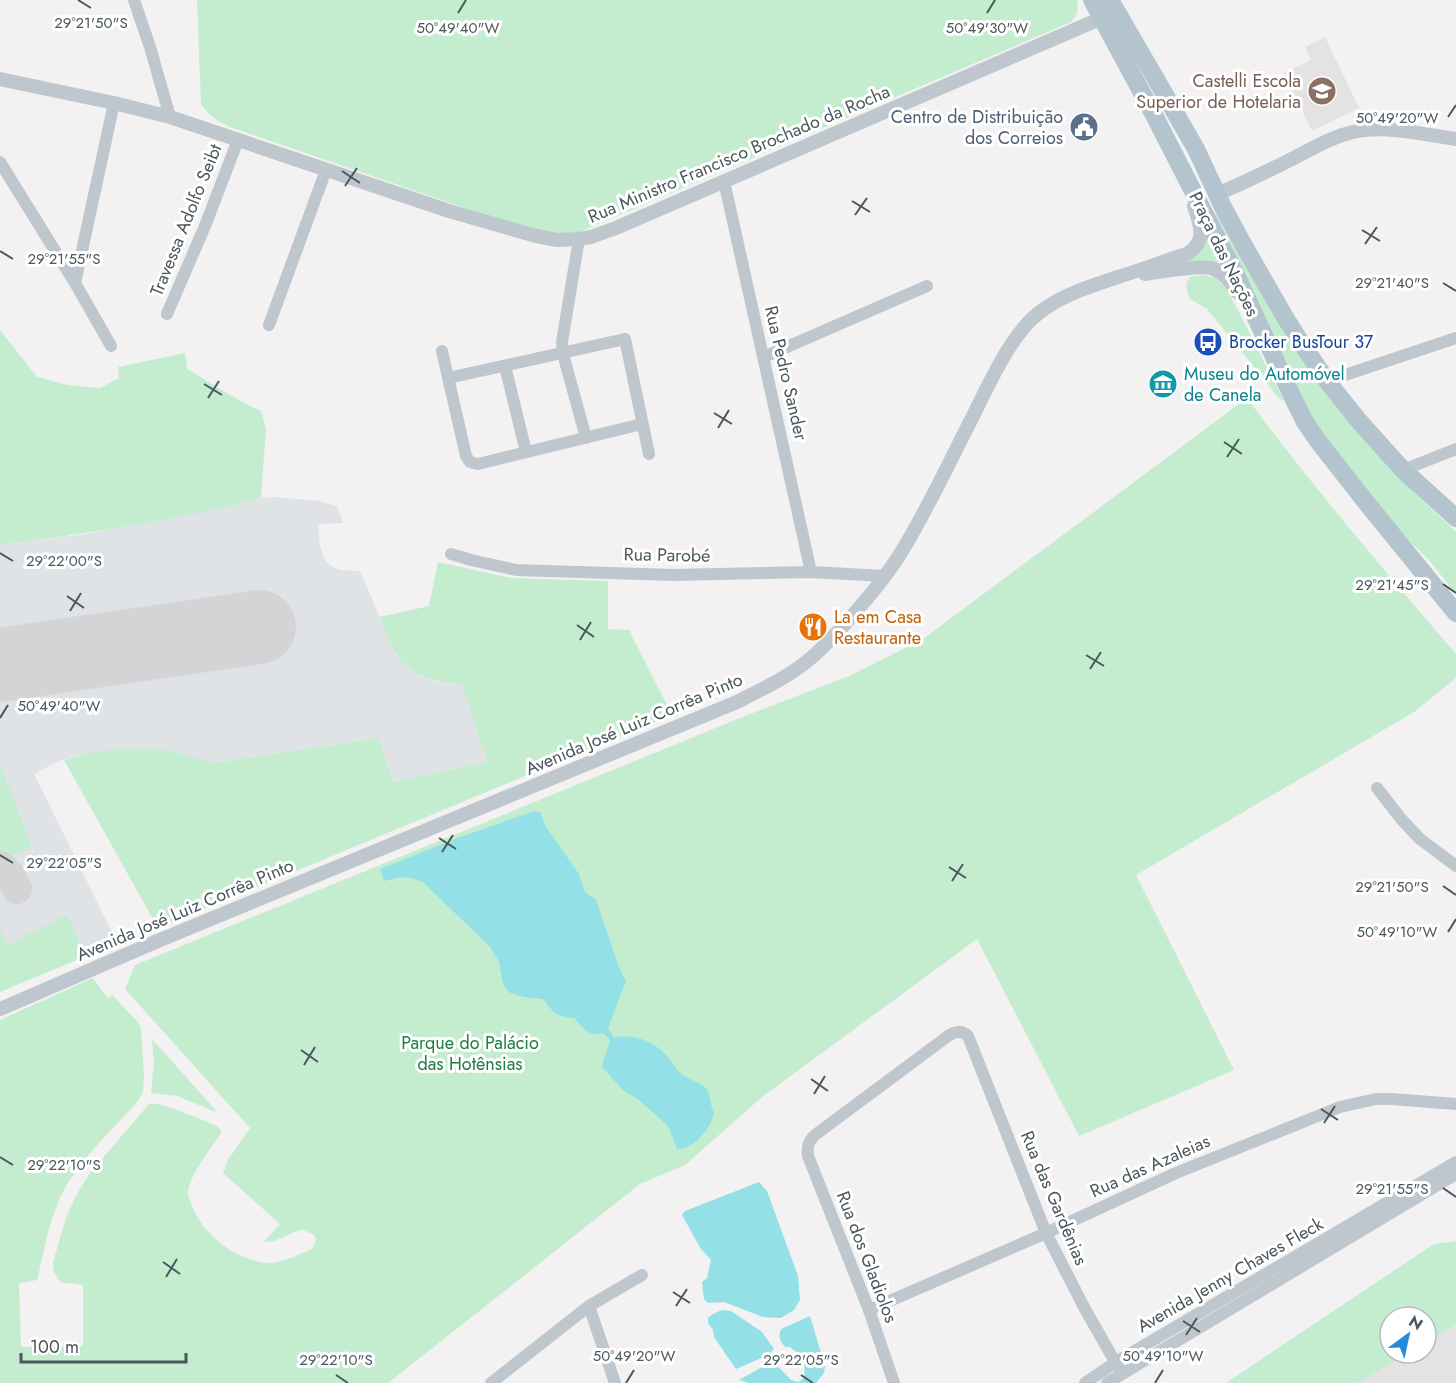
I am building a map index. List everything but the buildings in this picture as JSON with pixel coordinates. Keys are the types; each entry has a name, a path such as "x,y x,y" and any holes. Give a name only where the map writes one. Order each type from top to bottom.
{"main road":[{"name":"Praça das Nações","path":"1092,0 1113,6 1154,115 1237,277 1305,422 1456,614"},
{"path":"1113,6 1196,149 1243,244 1286,319 1327,381 1403,471 1456,518"},
{"path":"1154,115 1178,146 1201,185 1211,195 1217,194"},
{"path":"1425,574 1456,604"}],"street":[{"path":"134,0 171,117"},
{"name":"Rua Ministro Francisco Brochado da Rocha","path":"0,80 171,117 449,211 536,236 557,240 579,239 616,228 724,181 1113,6"},
{"path":"75,283 114,103"},
{"path":"1217,194 1334,138 1352,132 1382,130 1456,139"},
{"name":"Travessa Adolfo Seibt","path":"167,314 205,226 238,140"},
{"path":"0,162 111,346"},
{"path":"269,325 326,170"},
{"name":"Rua Pedro Sander","path":"724,181 811,572"},
{"name":"Avenida José Luiz Corrêa Pinto","path":"0,1009 160,940 737,702 787,676 832,638 885,576 918,523 996,371 1017,335 1027,323 1071,293 1187,254 1196,248 1201,237 1201,230 1187,181"},
{"path":"579,239 562,342 563,354 586,438"},
{"name":"Avenida José Luiz Corrêa Pinto","path":"1119,277 1210,268 1227,278 1253,311"},
{"path":"764,357 927,286"},
{"path":"1327,381 1456,338"},
{"path":"448,378 625,339 649,454"},
{"path":"442,351 466,456 470,462 478,464 642,424"},
{"path":"505,366 526,452"},
{"path":"1403,471 1456,448"},
{"name":"Rua Parobé","path":"451,555 516,570 673,575 811,572 885,576"},
{"path":"1377,788 1420,839 1456,866"},
{"name":"Rua das Gardênias","path":"808,1145 815,1135 948,1036 957,1032 968,1036 1047,1233 1085,1309 1119,1368"},
{"name":"Rua das Azaleias","path":"869,1310 1047,1233 1176,1173 1340,1107 1376,1099 1456,1104"},
{"name":"Rua dos Gladiolos","path":"808,1145 808,1156 869,1310 894,1383"},
{"name":"Avenida Jenny Chaves Fleck","path":"1107,1383 1119,1368 1456,1162"},
{"name":"Avenida Jenny Chaves Fleck","path":"1084,1383 1119,1368 1456,1174"},
{"path":"491,1383 589,1306 642,1275"},
{"path":"589,1306 615,1383"}],"shaded area":[{"name":"Castelli Escola Superior de Hotelaria","path":"1325,37 1359,108 1312,131 1284,73 1311,60 1305,47"},
{"path":"274,497 320,501 337,506 343,523 318,524 320,546 325,560 339,570 360,571 396,655 421,676 435,681 462,685 487,762 393,782 377,738 213,763 173,751 140,749 116,749 61,760 34,774 117,942 0,992 0,545 86,534"},
{"path":"1456,1325 1456,1383 1357,1383 1388,1365 1438,1365 1438,1335"}],"green space":[{"path":"197,0 1077,0 1078,6 1071,22 575,234 546,236 230,127 217,120 201,104"},
{"path":"1219,213 1288,339 1320,386 1377,454 1456,532 1456,594 1429,560 1400,532 1309,417 1214,215"},
{"path":"1207,232 1224,267 1209,261 1187,262 1198,253"},
{"path":"1203,275 1216,278 1227,289 1284,401 1279,398 1207,309 1190,299 1187,288 1188,280 1190,277"},
{"path":"0,330 37,377 67,385 100,388 119,378 118,367 185,353 187,369 261,411 266,429 261,498 141,524 0,545"},
{"name":"Parque do Palácio das Hotênsias","path":"1247,398 1323,496 1456,654 1456,678 1414,712 1136,875 1234,1070 1079,1136 977,939 762,1097 685,1165 640,1184 388,1383 0,1383 0,1020 93,978 103,992 109,998 112,995 141,1028 143,1091 138,1101 103,1138 71,1178 50,1225 37,1280 19,1283 21,1347 83,1346 83,1285 60,1282 54,1272 53,1262 67,1215 77,1194 90,1173 149,1104 163,1105 183,1112 217,1126 221,1130 196,1171 188,1194 203,1225 221,1244 243,1257 268,1263 285,1260 312,1249 316,1240 314,1235 302,1229 274,1241 264,1242 280,1224 223,1173 228,1160 250,1128 125,989 135,965 745,716 849,676 923,639"},
{"path":"438,562 511,578 608,581 608,629 629,630 672,715 158,928 64,760 88,753 116,749 158,749 213,763 378,738 393,782 487,762 462,685 442,682 412,671 398,657 380,617 429,606"},
{"path":"0,764 32,847 10,856 0,853"},
{"path":"67,915 86,956 0,992 0,930 8,945"},
{"path":"152,1039 218,1113 177,1096 151,1093 154,1062"},
{"path":"1456,1241 1456,1325 1438,1335 1438,1305 1378,1305 1378,1365 1388,1365 1357,1383 1226,1383 1434,1244"}],"water":[{"path":"534,811 540,812 546,827 579,874 585,892 596,900 626,981 608,1028 614,1037 640,1038 652,1043 665,1054 680,1073 705,1087 708,1092 714,1112 712,1121 700,1138 691,1145 677,1149 668,1126 639,1100 623,1090 602,1067 610,1040 603,1033 590,1033 574,1018 563,1017 556,1013 543,999 510,993 503,984 499,962 490,947 424,883 404,878 384,881 380,869"},
{"path":"759,1182 767,1191 798,1276 800,1300 794,1310 781,1318 763,1317 724,1302 708,1303 704,1299 702,1282 707,1278 711,1260 701,1249 682,1215 685,1211"},
{"path":"722,1310 731,1311 762,1332 774,1349 770,1354 736,1369 714,1337 713,1330 708,1323 708,1318"},
{"path":"810,1316 825,1366 824,1373 816,1383 749,1383 739,1380 773,1361 791,1380 798,1382 804,1378 803,1360 790,1347 785,1347 780,1334 781,1329"}],"taxiway":[{"path":"0,866 10,875 17,889"}],"runway":[{"path":"0,665 259,627"}],"place":[{"name":"Castelli Escola Superior de Hotelaria","path":"1322,91"},
{"name":"Centro de Distribuição dos Correios","path":"1084,127"},
{"name":"Brocker BusTour 37","path":"1208,342"},
{"name":"Museu do Automóvel de Canela","path":"1163,384"},
{"name":"La em Casa Restaurante","path":"813,627"}]}
